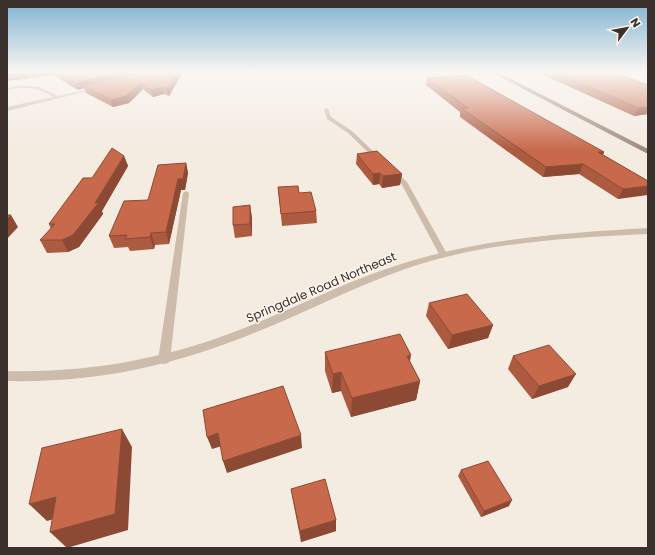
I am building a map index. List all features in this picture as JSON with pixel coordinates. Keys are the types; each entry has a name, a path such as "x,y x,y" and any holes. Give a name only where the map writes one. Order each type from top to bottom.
{"main road":[{"path":"543,98 648,152"}],"street":[{"path":"7,109 52,98"},
{"name":"Springdale Road Northeast","path":"7,376 69,377 164,360 250,330 362,282 443,254 497,243 648,231"}],"lane":[{"path":"326,109 329,118 350,132 404,182 443,254"},
{"path":"164,360 186,193"}],"building":[{"path":"107,98 119,98 111,100"},
{"path":"454,98 507,98 604,152 598,152 648,181 648,186 623,189 583,164 546,167 461,108 468,108"},
{"path":"614,98 648,98 648,107 638,108"},
{"path":"112,148 124,156 95,203 99,202 73,235 62,240 40,240 55,224 49,224 83,178 92,178"},
{"path":"377,151 402,174 383,176 380,173 373,174 357,154"},
{"path":"186,163 183,179 178,179 166,232 151,233 150,237 125,239 127,235 109,236 124,201 148,200 158,165"},
{"path":"298,186 299,193 311,192 316,211 281,214 278,187"},
{"path":"250,205 250,224 233,225 233,207"},
{"path":"467,294 493,325 452,335 429,303"},
{"path":"400,334 411,355 407,356 420,381 352,398 341,372 333,374 325,352"},
{"path":"549,345 576,374 539,386 513,356"},
{"path":"283,386 301,435 223,461 218,433 207,437 203,410"},
{"path":"122,429 115,514 50,532 56,497 29,504 42,448"},
{"path":"488,461 512,500 484,511 461,470"},
{"path":"325,479 336,520 300,531 291,489"}]}
